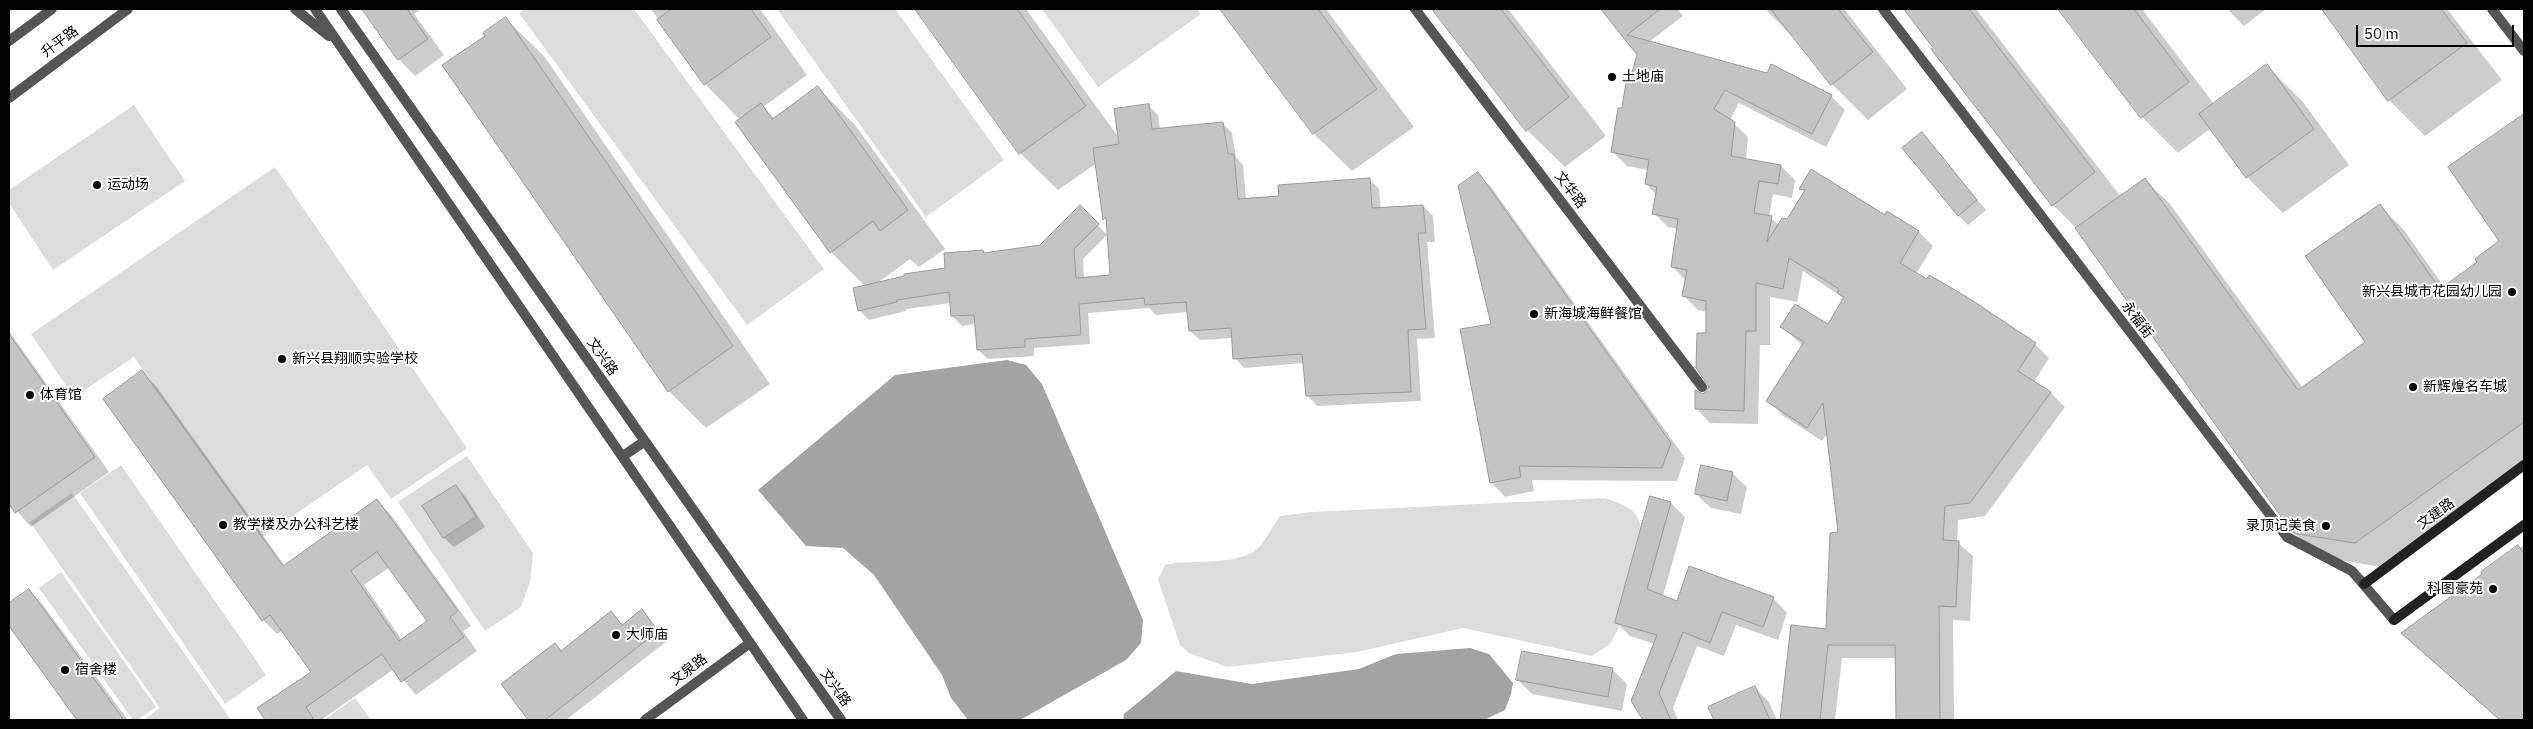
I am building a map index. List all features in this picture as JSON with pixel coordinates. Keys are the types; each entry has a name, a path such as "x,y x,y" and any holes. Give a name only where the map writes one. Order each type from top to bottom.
{"main road":[{"name":"文建路","path":"2364,584 2524,466"},
{"path":"2394,620 2524,525"}],"street":[{"path":"9,41 52,9"},
{"name":"升平路","path":"9,98 128,9"},
{"path":"294,9 339,43"},
{"path":"315,9 803,720"},
{"name":"文兴路","path":"341,9 841,720"},
{"name":"文华路","path":"1415,9 1702,387"},
{"name":"永福街","path":"1883,9 2287,537 2352,571 2394,620"},
{"path":"2492,9 2524,51"},
{"path":"623,456 645,442"},
{"name":"文泉路","path":"645,720 750,643"}],"shaded area":[{"path":"525,9 634,9 824,269 747,325 519,13"},
{"path":"777,9 895,9 1004,160 926,217"},
{"path":"1042,9 1197,9 1201,14 1098,87"},
{"name":"运动场","path":"134,105 185,181 53,270 9,203 9,190"},
{"path":"275,167 467,448 391,499 367,465 259,539 134,357 74,397 31,334"},
{"path":"1007,360 1026,365 1042,384 1143,620 1141,643 1126,660 1020,720 968,720 951,698 942,675 874,575 843,548 806,546 758,490 895,375"},
{"path":"467,456 533,553 530,582 521,607 485,631 398,502"},
{"path":"121,465 266,675 225,704 80,493"},
{"path":"72,493 231,720 145,719 160,708 30,522"},
{"path":"1604,498 1619,503 1635,513 1641,526 1642,534 1618,630 1609,645 1592,656 1463,628 1357,652 1227,667 1189,653 1180,645 1158,579 1165,565 1229,560 1253,552 1264,542 1280,516 1312,512"},
{"path":"61,572 156,707 137,720 133,720 39,588"},
{"path":"1470,648 1489,654 1513,683 1505,710 1484,720 1123,720 1124,714 1176,671 1252,684 1359,669 1396,654"},
{"path":"355,698 371,720 324,720"}],"building":[{"path":"362,9 407,9 428,39 398,60"},
{"path":"672,9 751,9 771,37 704,85 657,20"},
{"path":"915,9 1017,9 1086,106 1019,154"},
{"path":"1220,9 1318,9 1377,89 1313,134"},
{"path":"1432,9 1501,9 1569,97 1526,131"},
{"path":"1601,9 1660,9 1627,35 1767,73 1771,64 1832,95 1812,134 1725,90 1714,109 1735,122 1731,156 1781,165 1778,184 1759,181 1754,213 1772,216 1767,242 1782,218 1787,219 1805,190 1799,189 1811,169 1885,215 1887,211 1919,231 1900,263 1927,279 1929,275 1967,297 2036,343 2018,371 2051,392 1970,503 1945,506 1943,540 1959,541 1956,607 1939,606 1940,720 1896,720 1895,645 1828,645 1820,720 1780,720 1791,625 1826,629 1830,533 1838,532 1823,403 1807,428 1766,401 1804,342 1780,327 1795,304 1828,324 1844,297 1837,293 1839,289 1789,258 1783,289 1756,283 1756,331 1746,331 1744,411 1695,409 1695,390 1703,394 1709,387 1696,368 1697,333 1706,333 1706,301 1682,296 1687,270 1671,267 1678,219 1652,214 1657,187 1645,184 1649,160 1611,152 1618,108 1622,108 1626,82 1629,83 1637,55"},
{"path":"1771,9 1838,9 1873,52 1831,85"},
{"path":"1904,9 1969,9 2095,172 2052,206 1931,49 1933,48"},
{"path":"2058,9 2134,9 2189,82 2141,118"},
{"path":"2322,9 2441,9 2467,43 2388,101"},
{"path":"506,17 733,346 668,392 442,65 485,36 483,33"},
{"path":"2267,64 2314,129 2246,178 2199,114"},
{"path":"818,86 908,210 880,231 873,221 830,253 735,122 761,103 772,119"},
{"path":"1149,104 1152,129 1223,122 1228,154 1234,154 1238,199 1279,196 1278,185 1370,178 1372,208 1423,205 1426,233 1418,233 1426,329 1408,330 1411,392 1306,396 1302,354 1233,359 1231,328 1189,331 1186,302 1145,305 1144,298 1079,304 1081,335 1025,339 1025,347 977,350 974,315 951,316 949,292 897,300 897,302 858,311 853,288 904,276 904,274 945,268 944,253 983,250 984,253 1040,245 1080,205 1099,224 1074,249 1076,278 1110,275 1106,217 1103,220 1093,148 1119,144 1114,109"},
{"path":"2524,114 2524,422 2355,543 2292,532 2075,228 2145,178 2298,390 2365,342 2305,256 2380,204 2440,289 2477,262 2475,259 2499,241 2448,167"},
{"path":"1922,132 1977,200 1958,216 1902,148"},
{"name":"新海城海鲜餐馆","path":"1478,172 1671,443 1662,468 1519,466 1521,477 1490,483 1460,329 1491,324 1458,186"},
{"name":"体育馆","path":"9,334 95,457 15,513 9,504"},
{"name":"教学楼及办公科艺楼","path":"142,370 283,566 377,499 458,611 450,617 464,637 401,682 382,654 306,707 314,720 265,720 257,708 311,672 270,615 262,621 103,399","holes":["377,552 427,621 399,641 351,571"]},
{"path":"1701,465 1733,472 1727,501 1695,494"},
{"path":"456,485 476,517 443,538 422,506"},
{"path":"1650,496 1671,502 1647,589 1677,601 1689,566 1774,597 1763,627 1722,612 1710,643 1683,632 1659,693 1671,720 1643,720 1631,701 1657,635 1615,623"},
{"name":"科图豪苑","path":"2518,545 2524,554 2524,720 2500,720 2401,633 2482,574 2481,572"},
{"name":"宿舍楼","path":"29,589 124,720 77,720 9,626 9,603"},
{"path":"642,609 658,631 545,720 528,720 501,684 555,643 561,651 611,611 622,625"},
{"path":"1522,651 1613,668 1608,697 1516,680"},
{"path":"1755,686 1770,720 1714,720 1708,707"}],"place":[{"name":"土地庙","path":"1612,77"},
{"name":"运动场","path":"97,185"},
{"name":"新兴县城市花园幼儿园","path":"2512,292"},
{"name":"新海城海鲜餐馆","path":"1534,314"},
{"name":"新兴县翔顺实验学校","path":"282,359"},
{"name":"新辉煌名车城","path":"2413,387"},
{"name":"体育馆","path":"30,395"},
{"name":"教学楼及办公科艺楼","path":"223,525"},
{"name":"录顶记美食","path":"2326,526"},
{"name":"科图豪苑","path":"2493,589"},
{"name":"大师庙","path":"616,635"},
{"name":"宿舍楼","path":"65,670"}]}
